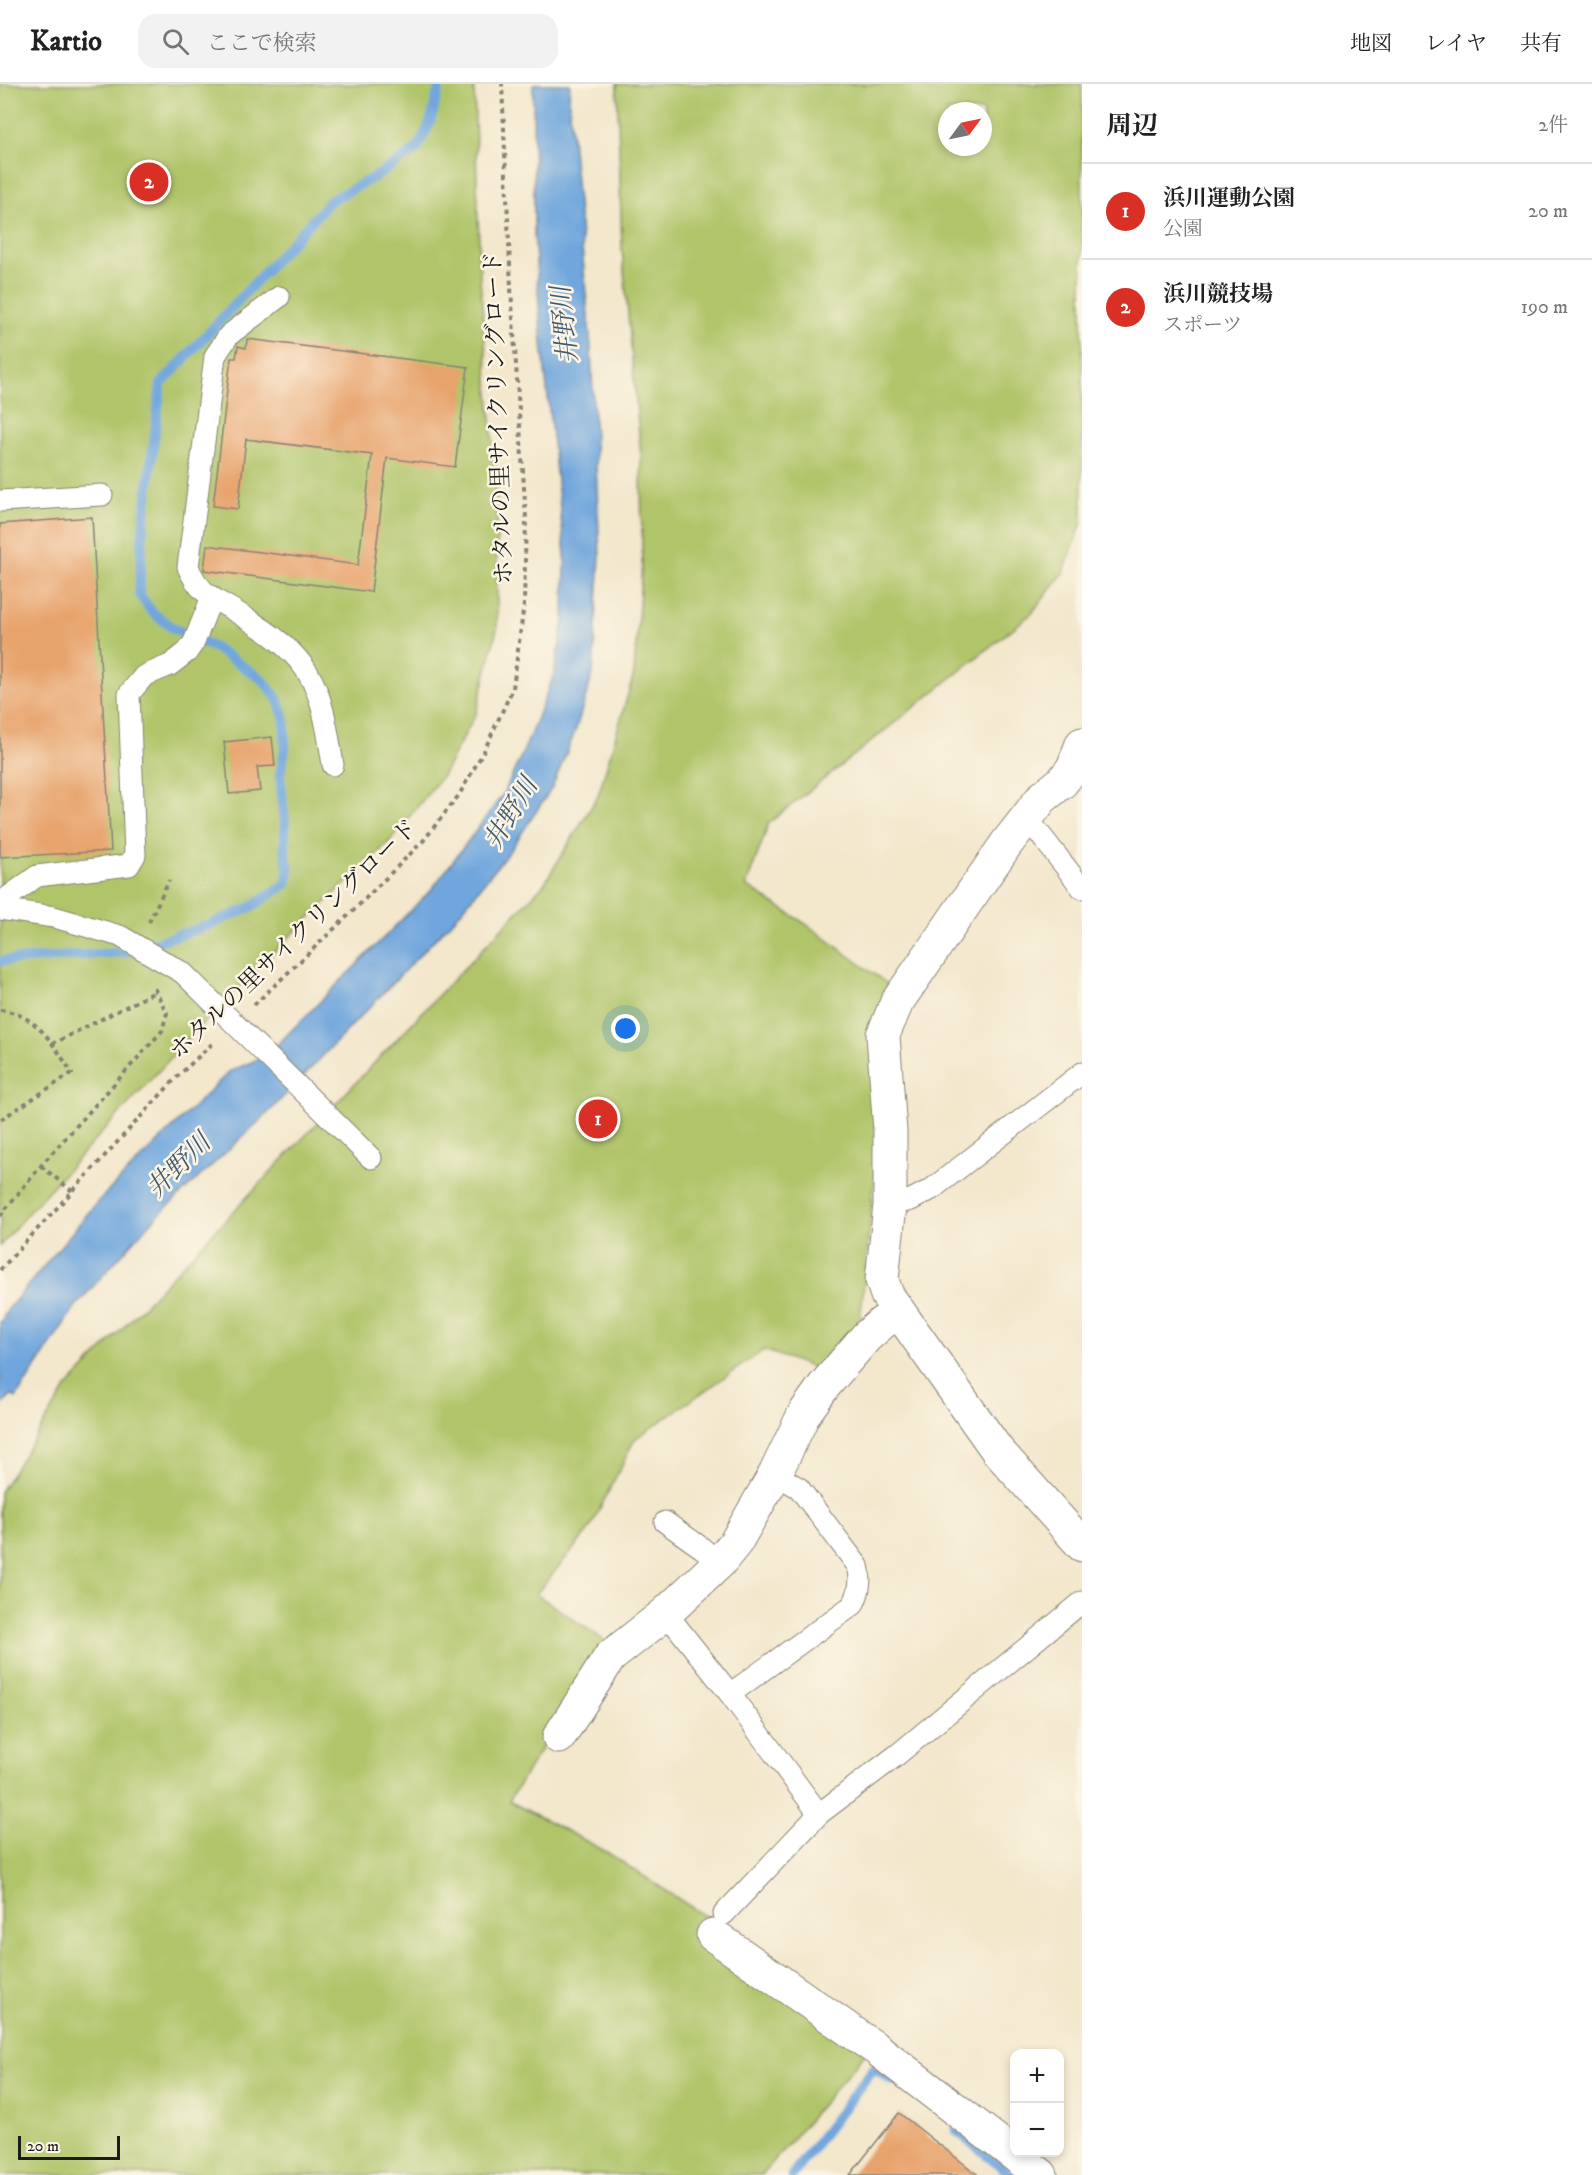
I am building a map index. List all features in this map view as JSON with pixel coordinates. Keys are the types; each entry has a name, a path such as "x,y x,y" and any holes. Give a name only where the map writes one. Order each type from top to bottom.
{"street":[{"path":"1082,744 1073,768 1062,782 1042,798 1025,819 897,1002 883,1035 890,1131 890,1205 882,1280 887,1295 997,1450 1082,1545"},
{"path":"559,1737 610,1657 666,1613 719,1563 736,1542 775,1474 804,1414 824,1386 866,1337 899,1312"},
{"path":"719,1925 1041,2175"}],"lane":[{"path":"279,297 229,335 215,356 188,567 199,588 263,628 297,656 321,699 333,765"},
{"path":"0,501 102,495"},
{"path":"0,903 37,876 129,865 135,855 129,694 144,676 170,665 187,652 198,633 212,597"},
{"path":"1025,819 1039,833 1082,888"},
{"path":"0,909 54,916 120,936 183,974 371,1158"},
{"path":"890,1205 911,1200 932,1189 1082,1073"},
{"path":"730,1694 853,1605 861,1575 858,1566 799,1488 775,1474"},
{"path":"665,1522 719,1563"},
{"path":"719,1925 819,1814 897,1755 1082,1602"},
{"path":"666,1613 730,1694 819,1814"}],"path":[{"name":"ホタルの里サイクリングロード","path":"253,1005 424,840 459,795 484,751 513,688 524,604 526,518 511,288 502,84"},
{"path":"52,1044 155,992"},
{"path":"0,1010 11,1011 41,1027 72,1073 0,1120"},
{"path":"0,1216 41,1166 162,1031 167,1013"},
{"name":"ホタルの里サイクリングロード","path":"0,1270 177,1077 219,1037"},
{"path":"41,1166 72,1191"}],"green space":[{"path":"0,84 474,84 480,278 497,496 497,629 476,714 442,776 389,842 202,1024 0,1246"},
{"path":"617,84 1082,84 1082,522 1064,572 1031,614 769,823 746,886 806,924 889,985 876,1162 860,1323 817,1369 764,1350 635,1439 589,1530 536,1594 607,1642 509,1801 605,1851 883,2032 762,2175 0,2175 0,1492 67,1387 544,884 598,796 634,674 642,563 641,456 622,249"}],"water":[{"name":"井野川","path":"533,84 570,84 569,103 591,348 600,556 593,673 575,732 552,788 511,849 459,914 267,1114 148,1225 75,1307 16,1398 11,1395 0,1408 0,1323 9,1308 99,1200 229,1072 267,1055 432,889 504,793 527,743 554,674 564,621 565,555 541,334 534,234"}],"building":[{"path":"247,339 468,367 455,467 387,458 371,592 204,570 207,545 358,565 372,455 246,439 238,509 213,506 231,358 236,358 238,346 246,348"},
{"path":"92,517 111,851 0,857 0,524"},
{"path":"272,737 275,766 257,767 260,791 229,794 224,742"},
{"path":"899,2113 978,2175 850,2175"}],"waterway":[{"path":"0,961 126,952 209,925 251,907 286,884 289,871 285,850 280,775 285,749 285,719 277,698 263,680 217,649 173,628 152,612 139,594 143,530 161,384 331,200 378,175 417,149 430,123 440,84"},
{"path":"792,2175 874,2068 892,2080"},
{"path":"956,2130 1012,2175"}],"place":[{"name":"浜川競技場","path":"149,182"},
{"name":"浜川運動公園","path":"598,1119"}]}
